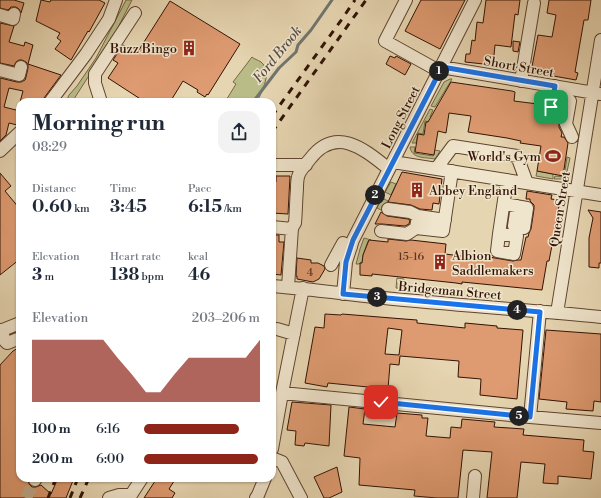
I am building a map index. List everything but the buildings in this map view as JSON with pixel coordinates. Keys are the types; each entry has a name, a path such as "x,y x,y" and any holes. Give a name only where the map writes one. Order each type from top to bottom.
{"street":[{"path":"53,98 86,54 109,18 116,0"},
{"name":"Short Street","path":"406,0 385,41 440,69 521,81 550,95 597,94"},
{"name":"Long Street","path":"343,294 346,262 353,240 475,0"},
{"path":"521,81 534,3"},
{"path":"0,15 13,19 14,14"},
{"path":"100,98 95,83 95,74 135,14"},
{"name":"Queen Street","path":"557,313 585,139 597,94 601,40"},
{"path":"0,70 19,75 21,67"},
{"path":"550,95 570,101 566,131 585,139"},
{"path":"0,151 16,136"},
{"path":"295,288 292,229 295,223 298,176 320,148 328,144 336,142 347,143 360,148 391,166 452,171 468,179 490,182 507,180 601,195"},
{"path":"436,169 453,146 460,147 517,156 527,183"},
{"path":"276,165 306,165"},
{"path":"388,209 410,212 417,222 443,231 452,171"},
{"path":"499,234 517,236 520,243 514,254 497,251 499,234 507,180"},
{"path":"504,204 517,206"},
{"path":"381,231 407,234 417,222"},
{"path":"276,227 292,229"},
{"path":"332,265 342,243 350,247"},
{"path":"276,419 279,397 294,334 297,254"},
{"name":"Bridgeman Street","path":"276,286 343,294 601,317"},
{"path":"530,417 540,312"},
{"path":"16,325 0,330 4,341 7,343 16,340"},
{"path":"277,329 294,334"},
{"path":"0,348 7,350 16,346"},
{"path":"279,397 601,423"},
{"path":"276,460 282,462 301,498"},
{"path":"473,498 475,476"},
{"path":"108,498 119,495 130,497 139,482"},
{"path":"256,498 263,482"}],"green space":[{"path":"126,0 132,0 110,43 75,98 68,98 96,58"},
{"path":"252,57 261,62 264,66 266,76 259,98 227,98 236,84 233,82"},
{"path":"452,79 435,107 431,106 444,82"},
{"path":"430,109 433,110 430,117 431,122 425,121 423,134 418,133 416,143 412,143"},
{"path":"410,147 415,147 414,153 433,156 435,150 440,151 435,159 416,156 411,151"},
{"path":"567,157 570,158 566,176 561,179 554,179 555,176 564,177"},
{"path":"537,171 553,174 553,179 536,176"},
{"path":"391,182 396,184 391,195 385,192"},
{"path":"382,198 388,201 383,211 377,208"},
{"path":"364,238 371,240 368,241 362,263 356,264 360,249"},
{"path":"397,278 404,279 403,289 396,288"}],"waterway":[{"name":"Ford Brook","path":"256,98 279,68 296,52 298,45 311,30 332,0"}],"tunnel":[{"path":"544,105 545,97"},
{"path":"26,498 34,482"}],"railway":[{"path":"276,110 355,0"},
{"path":"276,126 366,0"},
{"path":"48,498 54,482"},
{"path":"70,498 76,482"},
{"path":"80,498 87,482"}],"place":[{"name":"Buzz Bingo","path":"189,48"},
{"name":"World's Gym","path":"553,156"},
{"name":"Abbey England","path":"417,190"},
{"name":"Albion Saddlemakers","path":"440,262"}],"route":[{"path":"381,402 530,417 540,312 343,294 346,262 353,240 442,67 555,86 551,107"}]}
